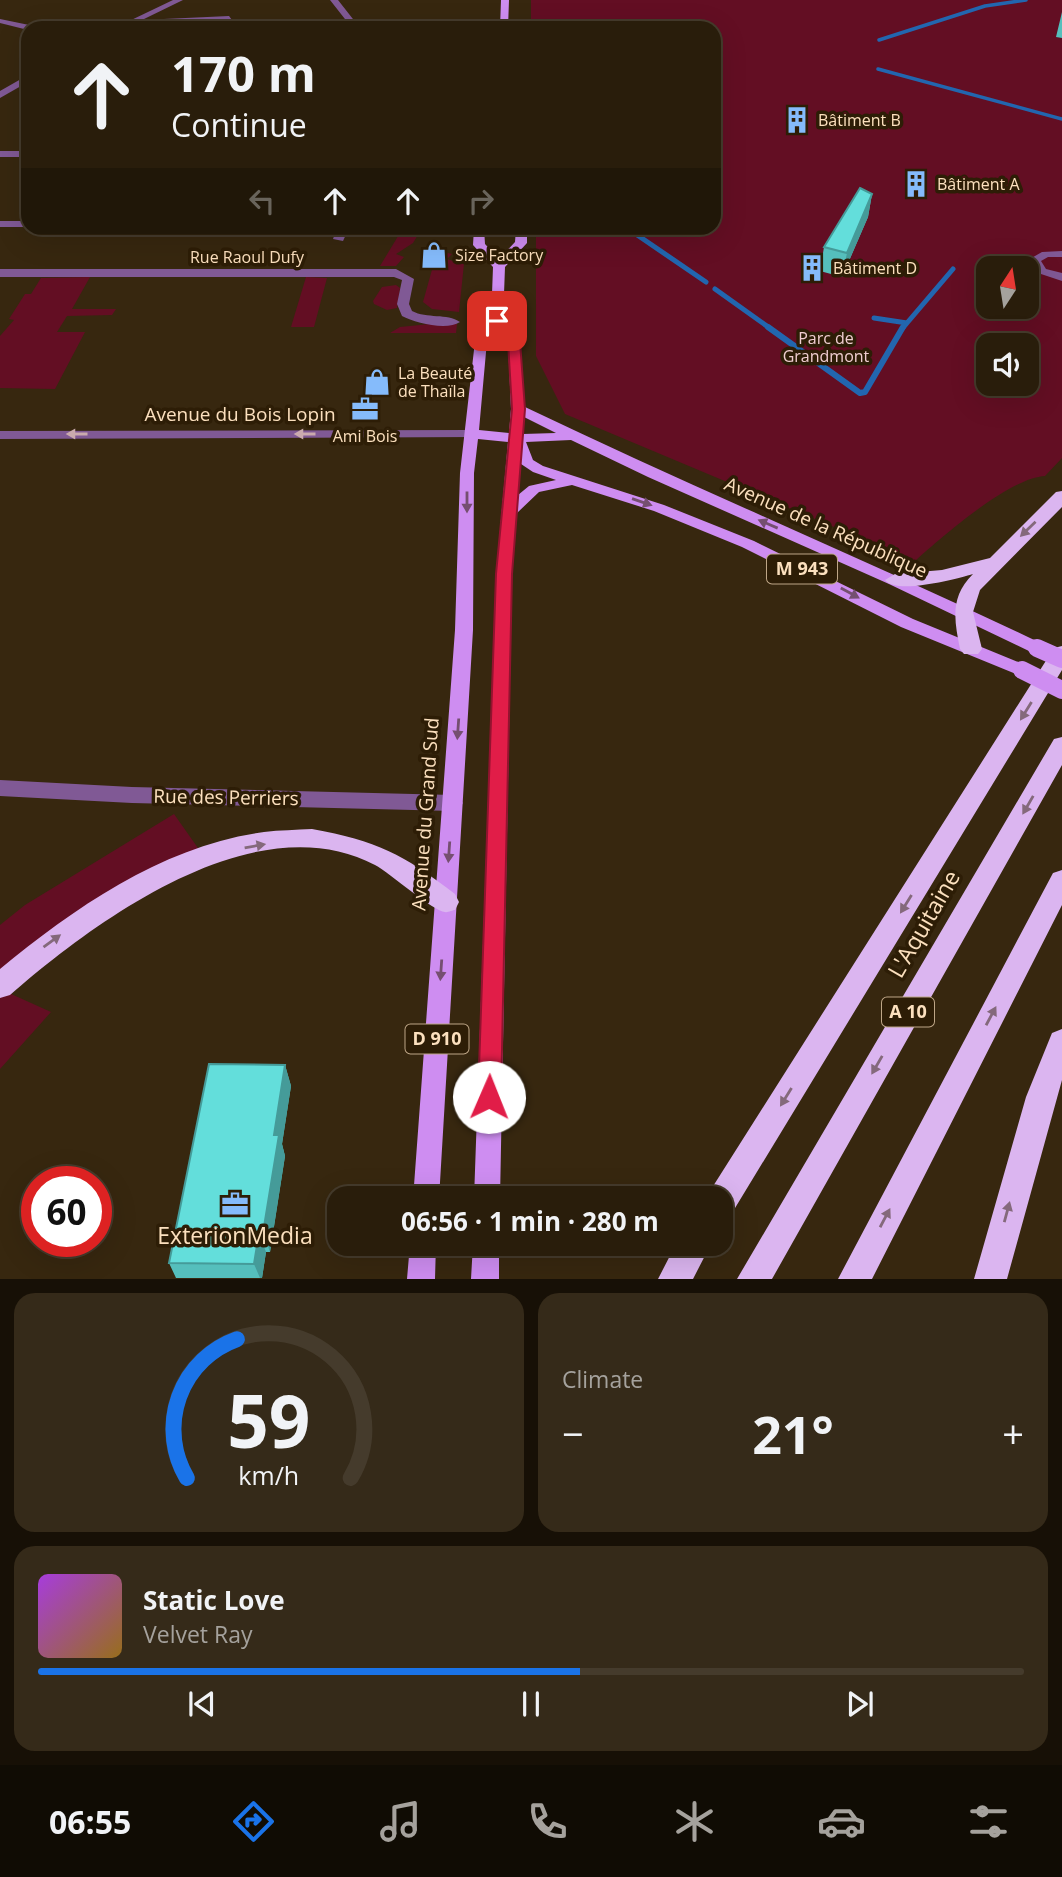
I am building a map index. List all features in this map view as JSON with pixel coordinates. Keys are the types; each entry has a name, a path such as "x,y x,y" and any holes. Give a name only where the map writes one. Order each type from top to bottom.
{"highway":[{"path":"971,649 963,612 971,588 1062,496"},
{"path":"895,579 942,576 993,563"},
{"path":"731,1186 1050,650"},
{"name":"L'Aquitaine","path":"753,1279 1062,746"},
{"path":"0,986 43,948 118,896 176,867 237,849 302,840 333,842 360,848 407,871 446,902"},
{"path":"854,1279 1062,880"},
{"path":"990,1279 1041,1097 1062,1042"},
{"path":"674,1279 688,1256"}],"main road":[{"path":"504,21 505,0"},
{"path":"479,235 479,245 499,266 522,243 521,235"},
{"name":"D 910","path":"473,434 481,341 497,321 499,266"},
{"name":"D 910","path":"487,1186 504,574 518,409 514,342 497,321"},
{"name":"Avenue de la République","path":"518,409 572,437 1050,650 1062,659"},
{"name":"M 943","path":"473,434 516,438 527,462 659,508 748,544 907,622 1062,690"},
{"name":"Avenue du Grand Sud","path":"427,1186 464,630 467,473 473,434"},
{"name":"Avenue de la République","path":"516,438 572,437"},
{"name":"M 943","path":"510,511 534,489 577,481"},
{"path":"421,1279 423,1256"},
{"path":"485,1279 486,1256"}],"street":[{"path":"134,21 179,0"},
{"path":"334,0 350,21"},
{"path":"155,21 229,15 231,21"},
{"path":"0,21 21,26"},
{"path":"0,94 21,82"},
{"path":"0,154 21,154"},
{"path":"0,224 21,224"},
{"path":"1062,254 1046,254 1034,260 1042,271 1062,277"},
{"name":"Rue Raoul Dufy","path":"0,273 396,273 408,279 403,304 406,313 417,318 454,322"},
{"name":"Avenue du Bois Lopin","path":"4,435 473,434"},
{"name":"Avenue du Bois Lopin","path":"0,450 11,442 4,435"},
{"name":"Rue des Perriers","path":"0,788 132,795 453,803"}],"green space":[{"name":"Parc de Grandmont","path":"531,0 1062,0 1062,458 1045,476 1030,479 995,497 915,561 565,414 536,356 536,235 721,235 721,21 531,21"},
{"path":"399,235 418,235 413,243 396,254 404,257 396,266 380,266"},
{"path":"448,253 452,254 447,259 453,261 461,253 465,254 459,312 432,309 423,302 433,266"},
{"path":"90,277 72,309 116,309 112,315 67,316 57,332 85,332 55,389 0,388 0,336 14,320 9,319 25,294 31,294 41,278"},
{"path":"306,277 327,278 314,327 291,327"},
{"path":"396,285 400,288 397,308 387,310 374,304 373,301 382,287"},
{"path":"457,324 456,333 390,333 400,327"},
{"path":"174,814 205,858 0,986 0,925 25,905"},
{"path":"0,989 51,1012 0,1069"}],"building":[{"path":"860,188 872,194 847,253 824,247"},
{"name":"ExterionMedia","path":"209,1064 285,1065 274,1135 279,1135 263,1233 259,1233 254,1264 169,1263"}],"waterway":[{"path":"879,40 985,6 1026,0"},
{"path":"878,69 1062,119"},
{"path":"637,235 706,282"},
{"path":"907,323 953,269"},
{"path":"715,289 771,329"},
{"path":"874,318 907,323"},
{"path":"902,329 907,323"},
{"path":"768,327 860,393 865,392 903,327"}],"place":[{"name":"Bâtiment B","path":"797,120"},
{"name":"Bâtiment A","path":"916,184"},
{"name":"Size Factory","path":"434,255"},
{"name":"Bâtiment D","path":"812,268"},
{"name":"La Beauté de Thaïla","path":"377,382"},
{"name":"Ami Bois","path":"365,409"},
{"name":"ExterionMedia","path":"235,1204"}],"route":[{"path":"489,1097 504,574 518,409 514,342 497,321"}]}
